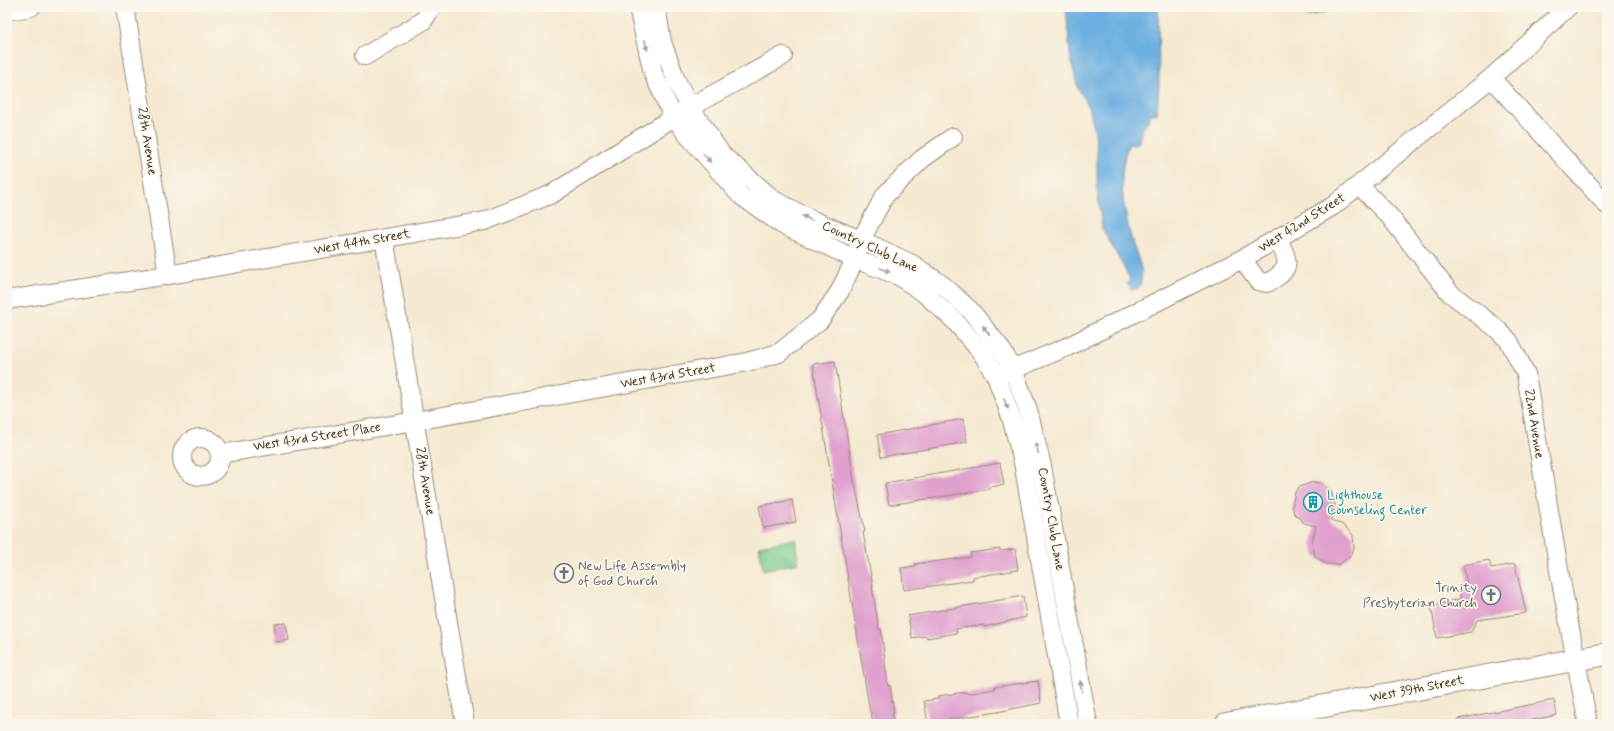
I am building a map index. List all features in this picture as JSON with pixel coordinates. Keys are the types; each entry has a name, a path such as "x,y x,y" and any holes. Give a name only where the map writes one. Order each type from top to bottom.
{"main road":[{"name":"West 39th Street","path":"1226,724 1607,654"}],"street":[{"path":"7,11 31,7"},
{"name":"28th Avenue","path":"125,7 168,275"},
{"path":"365,56 423,21 432,7"},
{"name":"Country Club Lane","path":"638,7 653,73 683,112 722,155 774,200 810,219 861,240 912,264 945,287 971,311 999,346 1013,369 1028,410 1042,466 1088,724"},
{"name":"Country Club Lane","path":"656,7 662,42 676,80 686,133 740,195 781,224 855,259 899,276 924,293 954,320 982,353 996,376 1011,417 1023,462 1069,724"},
{"name":"West 42nd Street","path":"996,376 1067,347 1242,259 1333,206 1491,78 1568,7"},
{"name":"West 44th Street","path":"7,300 168,275 484,221 508,213 552,194 683,112 783,56"},
{"path":"1491,78 1607,205"},
{"path":"861,240 885,195 917,164 953,137"},
{"name":"22nd Avenue","path":"1359,185 1390,217 1450,293 1496,328 1509,341 1526,374 1555,550 1588,724"},
{"name":"28th Avenue","path":"384,238 465,724"},
{"path":"1242,259 1258,281 1267,283 1282,275 1287,263 1284,251 1277,239"},
{"name":"West 43rd Street","path":"415,421 747,362 779,353 820,320 840,291 855,259 861,240"},
{"name":"West 43rd Street Place","path":"220,454 415,421"}],"green space":[{"path":"1305,7 1349,7 1306,16"},
{"path":"795,539 799,563 763,570 759,546"}],"water":[{"path":"1066,7 1158,7 1159,83 1157,114 1152,113 1140,135 1139,142 1134,145 1129,144 1123,167 1122,179 1126,218 1142,275 1139,288 1131,290 1127,283 1130,282 1129,277 1102,228 1097,189 1097,150 1095,133 1091,114 1078,89 1070,55"}],"building":[{"path":"835,361 853,475 865,532 863,532 879,630 881,629 888,686 890,685 894,713 892,713 894,724 873,724 870,712 819,403 813,364"},
{"path":"963,419 967,442 881,457 877,435"},
{"path":"1000,463 1004,485 989,487 990,489 889,505 885,483"},
{"path":"1313,482 1320,483 1331,491 1335,504 1331,520 1343,525 1353,535 1354,549 1351,555 1340,564 1326,564 1315,556 1312,542 1316,526 1304,523 1294,513 1292,506 1295,492 1299,487"},
{"path":"792,500 796,522 763,528 759,506"},
{"path":"1000,549 1001,551 1015,549 1018,570 973,577 973,580 904,590 901,568 916,566 915,564 971,557 970,553"},
{"name":"Trinity Presbyterian Church","path":"1489,560 1491,568 1515,564 1526,613 1477,620 1471,632 1437,638 1431,606 1461,599 1459,590 1468,589 1463,565"},
{"path":"1023,596 1026,617 984,627 984,625 956,629 957,633 927,638 927,636 912,638 908,616"},
{"path":"286,623 289,640 276,642 274,624"},
{"path":"1038,681 1041,703 928,723 924,701 938,699 938,696 966,692 967,694 995,689 994,687"},
{"path":"1554,700 1557,715 1514,724 1459,724 1458,719"}],"place":[{"name":"Lighthouse Counseling Center","path":"1313,502"},
{"name":"New Life Assembly of God Church","path":"564,573"},
{"name":"Trinity Presbyterian Church","path":"1491,595"}]}
